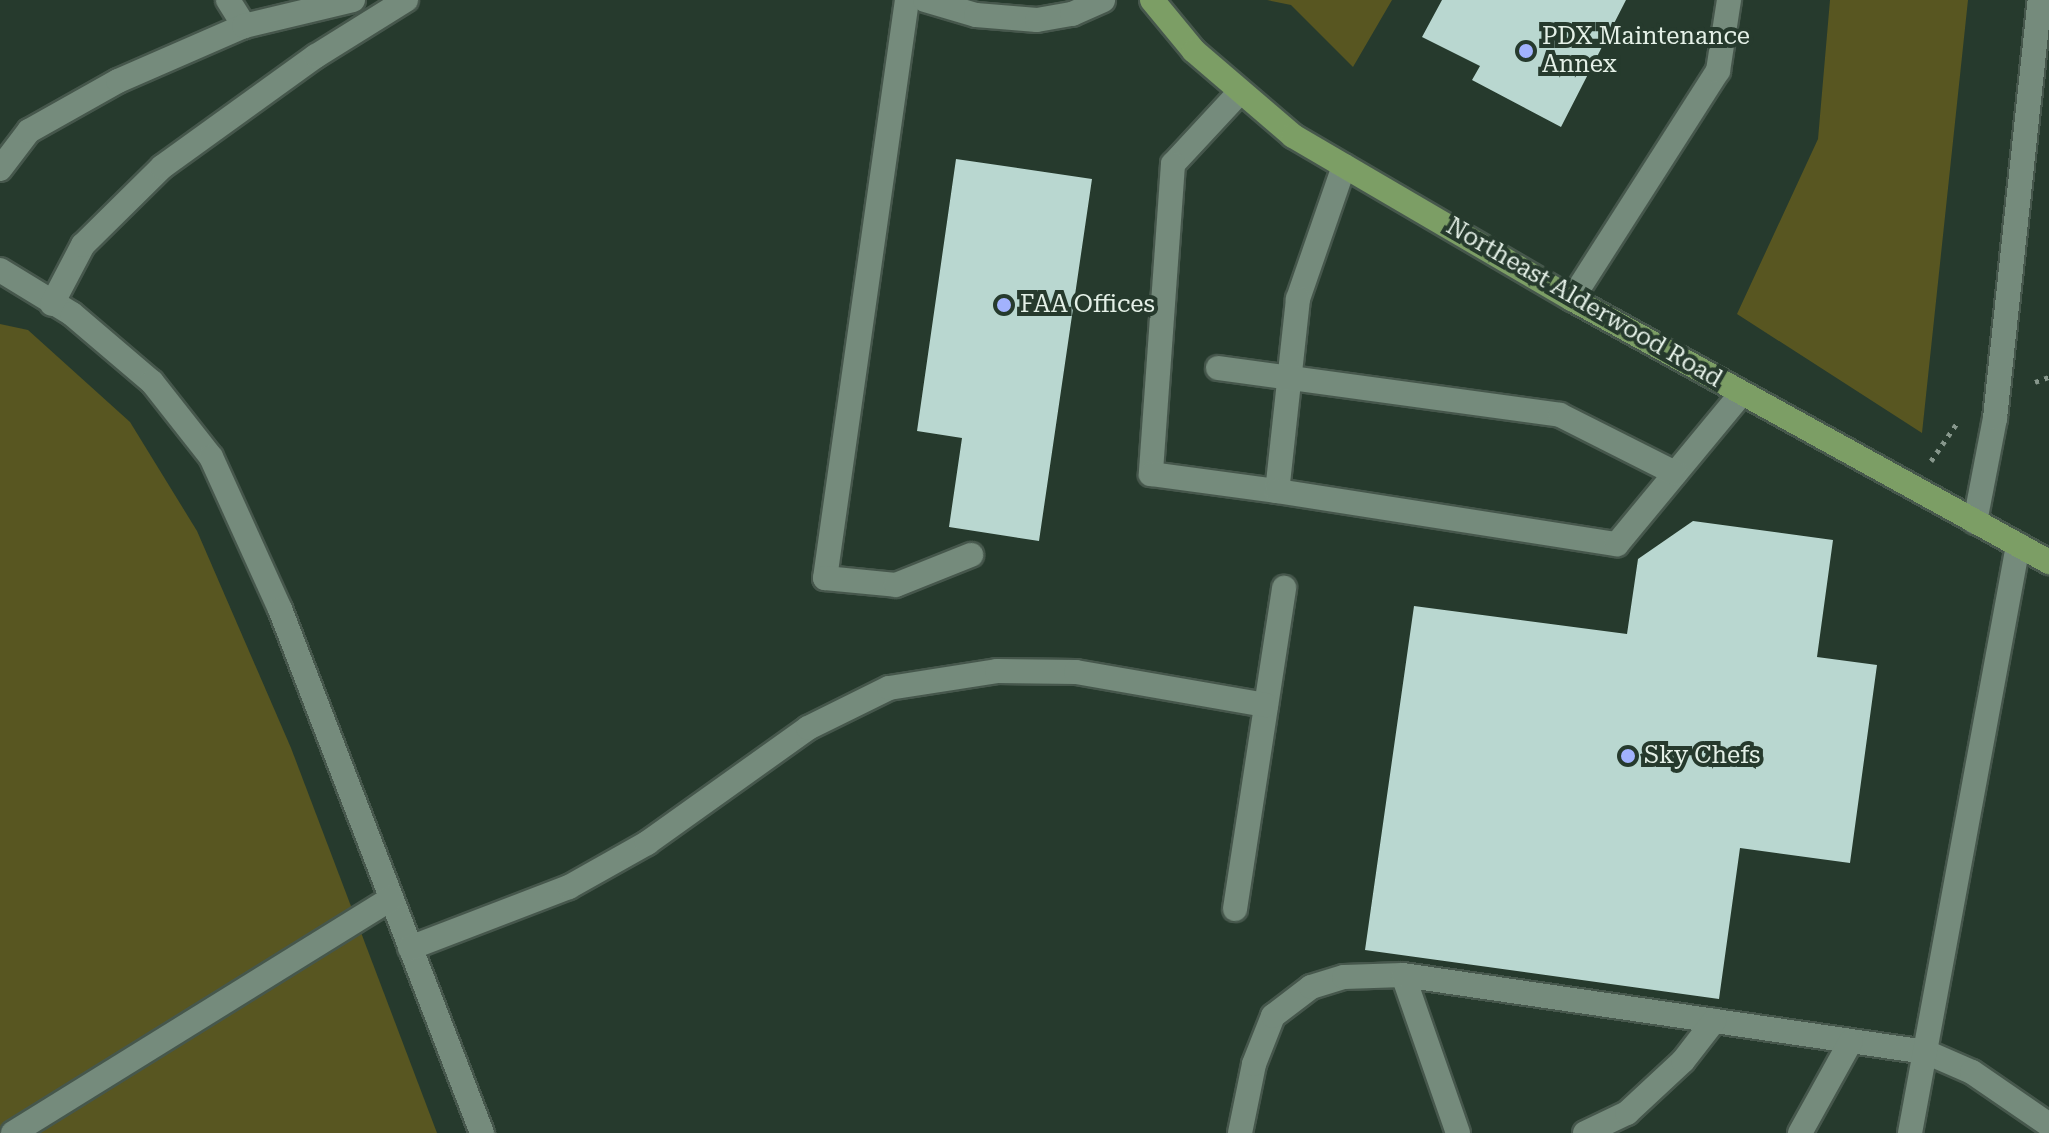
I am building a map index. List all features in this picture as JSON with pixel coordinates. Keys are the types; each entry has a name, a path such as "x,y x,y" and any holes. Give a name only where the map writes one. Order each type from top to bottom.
{"main road":[{"name":"Northeast Alderwood Road","path":"1152,0 1194,51 1239,93 1344,166 1741,394 2049,562"}],"lane":[{"path":"228,0 244,26"},
{"path":"0,169 29,131 118,81 244,26 353,0"},
{"path":"52,304 83,245 162,167 316,56 406,0"},
{"path":"907,0 825,578 896,585 971,555"},
{"path":"925,0 976,15 1037,20 1072,14 1103,0"},
{"path":"1572,299 1718,71 1729,0"},
{"path":"1975,522 1995,418 2038,118 2040,0"},
{"path":"1239,93 1173,164 1151,474 1617,544 1741,394"},
{"path":"1277,491 1298,299 1344,166"},
{"path":"0,270 52,304 152,382 211,457 280,609 482,1133"},
{"path":"1218,368 1560,415 1675,473"},
{"path":"1910,1133 2018,545"},
{"path":"1235,909 1284,588"},
{"path":"410,948 569,887 647,843 808,728 889,688 997,671 1076,672 1266,705"},
{"path":"13,1133 391,899"},
{"path":"1240,1133 1254,1064 1273,1016 1311,987 1344,977 1403,975 1926,1052 1972,1072 2049,1125"},
{"path":"1403,975 1458,1133"},
{"path":"1585,1133 1627,1113 1683,1061 1714,1021"},
{"path":"1800,1133 1851,1041"}],"shaded area":[{"path":"1267,0 1392,0 1353,67 1291,5"},
{"path":"1830,0 1968,0 1922,433 1737,314 1818,139"},
{"path":"0,324 28,330 130,422 197,531 291,748 437,1133 0,1133"}],"building":[{"name":"PDX Maintenance Annex","path":"1442,0 1626,0 1561,127 1472,80 1480,66 1422,37"},
{"name":"FAA Offices","path":"956,159 1092,179 1039,541 949,527 962,438 917,431"},
{"name":"Sky Chefs","path":"1693,521 1833,540 1817,657 1877,665 1850,863 1740,848 1719,999 1365,950 1414,606 1627,634 1638,559"}],"place":[{"name":"PDX Maintenance Annex","path":"1526,51"},
{"name":"FAA Offices","path":"1004,305"},
{"name":"Sky Chefs","path":"1628,756"}]}
